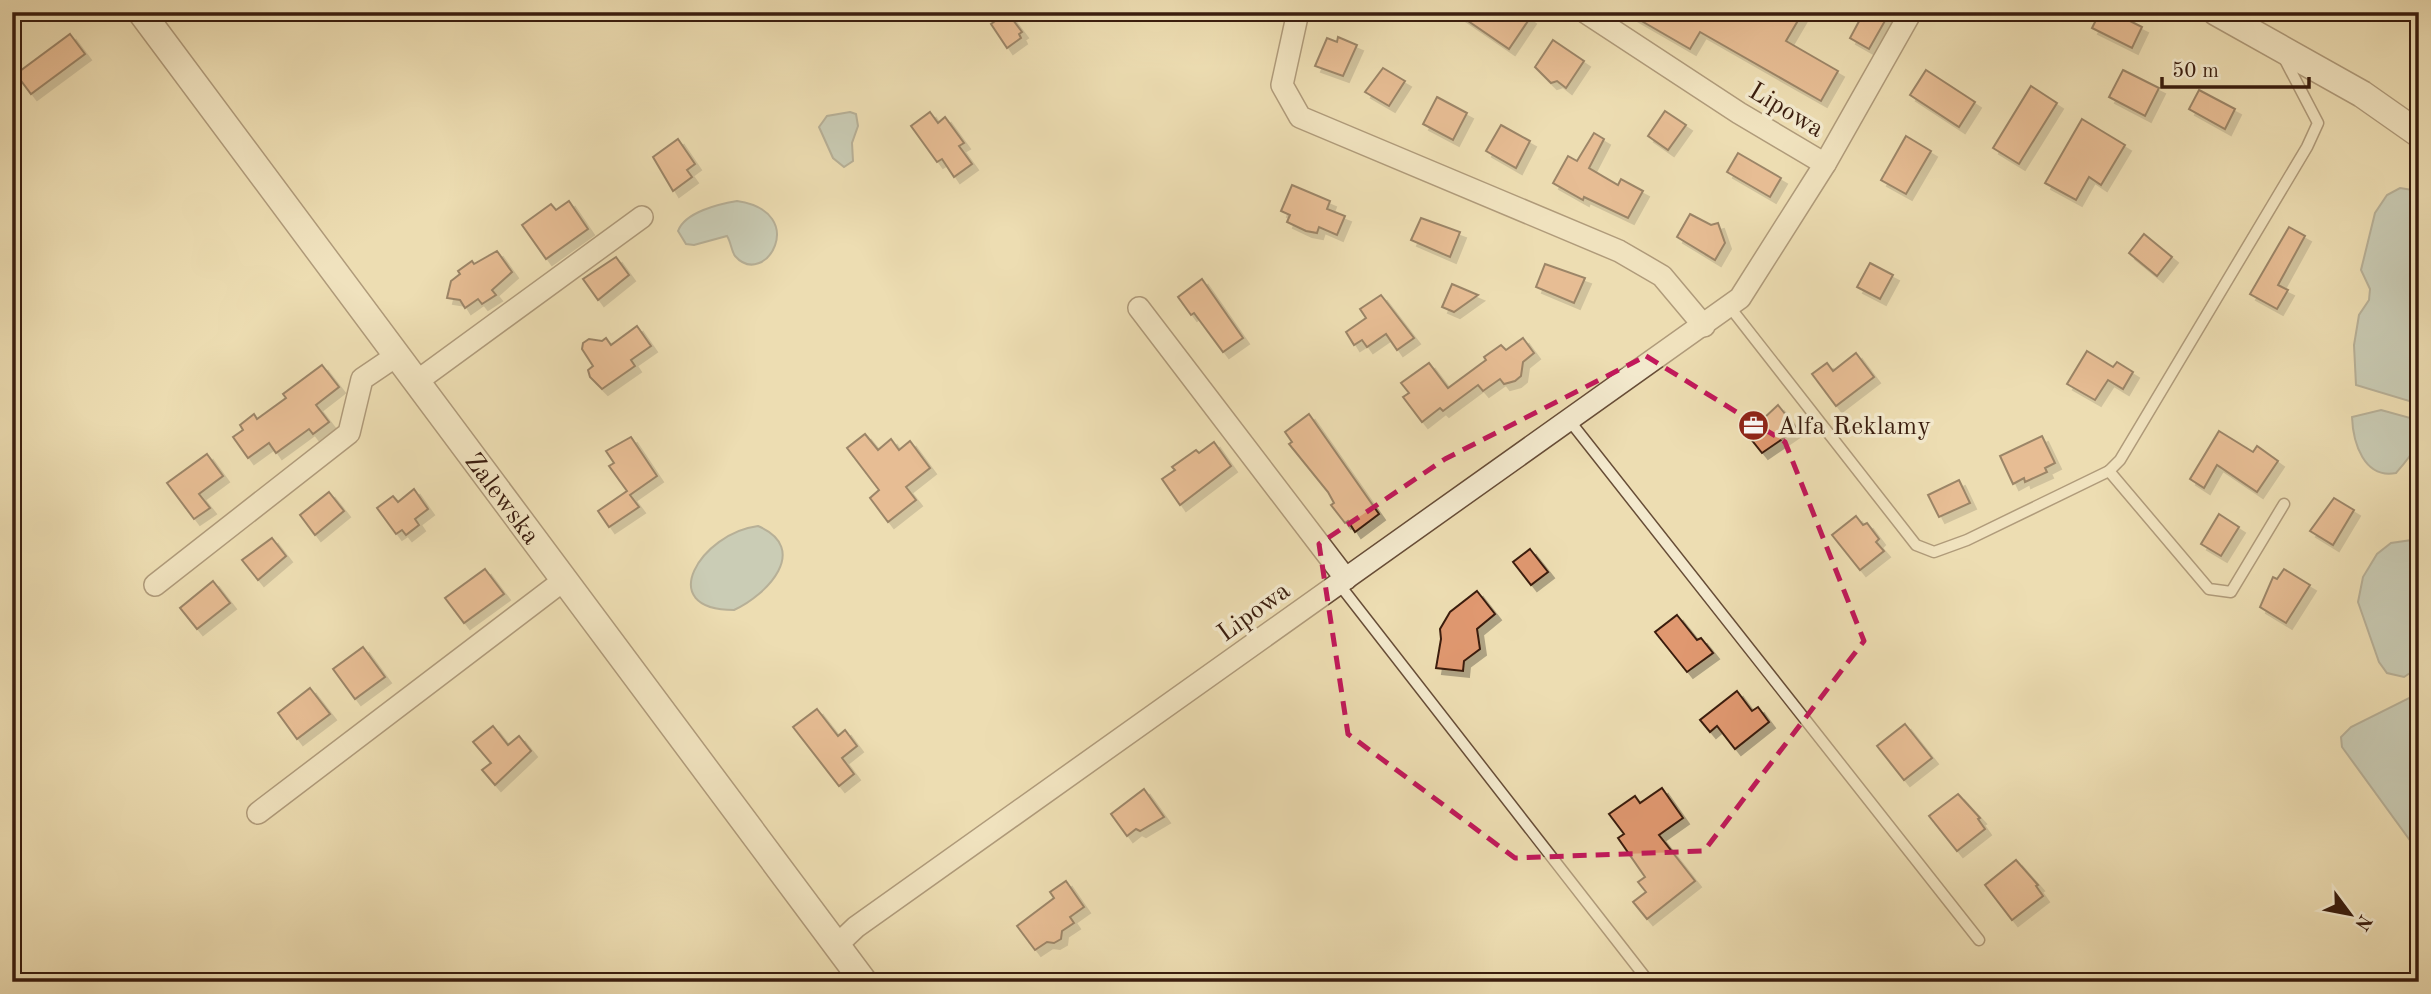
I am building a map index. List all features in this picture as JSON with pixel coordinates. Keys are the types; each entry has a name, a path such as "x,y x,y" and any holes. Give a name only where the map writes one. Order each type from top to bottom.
{"street":[{"name":"Zalewska","path":"141,12 864,982"},
{"path":"1298,12 1282,85 1300,117 1619,251 1662,276 1704,326"},
{"name":"Lipowa","path":"838,945 856,927 1740,298 1825,164 1739,113 1585,12"},
{"path":"1825,164 1911,12"},
{"path":"2216,12 2362,94 2419,134"},
{"path":"416,382 642,217"},
{"path":"1139,308 1343,582"},
{"path":"155,585 349,433 362,379 396,356"},
{"path":"258,813 564,580"}],"lane":[{"path":"1729,306 1916,545 1934,552 1968,540 2109,471 2120,460 2307,147 2318,123 2294,74 2274,44"},
{"path":"1569,420 1979,940"},
{"path":"2109,471 2208,590 2231,592 2284,503"},
{"path":"1343,582 1649,982"}],"highlighted area":[{"path":"1646,356 1785,442 1864,641 1704,851 1515,858 1348,734 1319,544 1445,459"}],"water":[{"path":"850,112 856,114 858,126 852,143 853,161 844,167 833,158 819,127 827,116"},
{"path":"2400,188 2419,191 2419,404 2356,385 2354,345 2359,315 2369,300 2370,289 2361,270 2375,213 2387,195"},
{"path":"737,201 759,208 772,219 777,232 775,245 768,256 758,263 747,264 735,256 727,236 694,245 686,244 678,231 682,224 695,214"},
{"path":"2381,410 2414,419 2417,426 2415,448 2396,473 2385,473 2368,465 2355,438 2352,417"},
{"path":"758,526 774,536 781,547 782,559 770,583 747,603 734,610 709,607 696,598 691,585 694,571 704,556 719,542 737,532"},
{"path":"2419,539 2419,667 2404,677 2387,673 2379,662 2358,602 2363,577 2377,554 2391,543"},
{"path":"2419,693 2417,850 2342,747 2341,737 2351,727"}],"building":[{"path":"1455,12 1521,12 1530,18 1509,49"},
{"path":"1626,12 1803,12 1786,41 1838,71 1821,101 1700,32 1690,49"},
{"path":"1864,12 1890,12 1869,49 1850,38"},
{"path":"2100,12 2112,12 2142,27 2132,48 2092,28"},
{"path":"1005,14 1008,18 1010,16 1022,32 1019,34 1021,38 1007,48 991,24"},
{"path":"70,34 85,54 31,94 16,74"},
{"path":"1338,37 1357,45 1343,76 1315,66 1327,38 1337,42"},
{"path":"1553,40 1584,61 1566,88 1557,81 1551,83 1535,67"},
{"path":"1383,68 1405,81 1389,106 1365,92"},
{"path":"1926,70 1975,102 1959,127 1910,95"},
{"path":"2123,70 2159,88 2145,116 2109,97"},
{"path":"2031,86 2057,103 2019,164 1993,148"},
{"path":"2199,90 2235,109 2225,129 2189,109"},
{"path":"1437,97 1467,113 1453,140 1423,124"},
{"path":"1665,111 1686,125 1668,150 1648,136"},
{"path":"930,112 938,123 945,117 964,143 959,146 972,164 954,177 942,159 937,162 911,126"},
{"path":"2082,119 2125,145 2101,185 2089,177 2076,200 2045,183"},
{"path":"1501,125 1530,141 1516,168 1486,151"},
{"path":"1594,133 1604,139 1589,168 1618,185 1621,179 1643,191 1628,218 1584,197 1583,200 1553,183 1568,156 1577,161"},
{"path":"1906,136 1931,151 1906,194 1881,180"},
{"path":"678,139 695,164 687,170 692,177 673,191 653,157"},
{"path":"1738,153 1781,178 1770,197 1727,172"},
{"path":"1292,185 1330,201 1327,209 1345,216 1337,235 1319,227 1317,233 1306,231 1287,222 1290,215 1281,211"},
{"path":"569,201 588,229 546,259 522,225 551,204 556,210"},
{"path":"1690,214 1711,225 1718,223 1725,243 1715,260 1677,237"},
{"path":"1421,218 1460,232 1450,257 1411,240"},
{"path":"2289,227 2305,236 2278,285 2288,290 2277,309 2250,294"},
{"path":"2144,234 2172,257 2157,276 2129,253"},
{"path":"497,251 512,272 492,290 496,295 482,304 478,299 465,308 460,300 447,298 451,281 460,274 458,271 472,261 474,264"},
{"path":"616,257 629,275 598,300 583,279"},
{"path":"1870,263 1893,275 1880,299 1857,287"},
{"path":"1545,264 1585,278 1574,303 1536,287"},
{"path":"1202,279 1243,338 1223,352 1194,313 1191,315 1178,297"},
{"path":"1452,284 1478,295 1454,312 1442,307"},
{"path":"1381,295 1414,338 1397,350 1386,334 1367,347 1362,340 1354,345 1346,332 1366,318 1360,309"},
{"path":"637,326 651,346 631,360 635,366 602,389 590,377 588,370 593,366 582,349 583,343 589,339 602,341 606,338 611,345"},
{"path":"1523,338 1534,353 1523,362 1521,376 1515,381 1504,384 1500,379 1483,391 1478,385 1443,411 1440,408 1422,422 1403,397 1409,393 1401,383 1429,363 1448,388 1486,360 1484,357 1501,345 1506,350"},
{"path":"2087,351 2113,367 2117,362 2133,372 2123,389 2108,380 2095,400 2067,384"},
{"path":"1856,353 1874,377 1836,406 1812,374 1827,363 1833,371"},
{"path":"322,365 339,387 316,405 329,422 313,434 309,429 276,453 269,443 248,458 233,437 243,430 240,425 254,414 257,419 286,398 283,394"},
{"path":"1778,405 1797,429 1762,453 1747,434"},
{"path":"1309,414 1379,514 1355,532 1331,505 1334,503 1328,492 1289,444 1292,442 1285,432"},
{"path":"2219,431 2253,452 2257,446 2278,461 2257,492 2217,465 2204,488 2190,479"},
{"path":"865,434 878,450 891,439 899,450 910,441 930,468 906,487 916,500 888,522 870,498 879,490 847,448"},
{"path":"2042,436 2055,463 2045,468 2047,472 2025,482 2024,478 2013,484 2000,456"},
{"path":"631,437 657,476 630,495 639,507 609,527 598,511 627,491 609,466 614,463 606,451"},
{"path":"1214,442 1231,466 1180,505 1162,479 1175,470 1172,467 1196,450 1199,453"},
{"path":"207,454 223,476 199,494 210,508 194,519 167,483"},
{"path":"1959,480 1970,503 1939,517 1928,495"},
{"path":"414,489 428,509 415,519 419,525 406,535 402,530 396,534 377,508 393,496 398,502"},
{"path":"329,492 344,511 315,535 300,515"},
{"path":"2334,498 2354,510 2333,545 2310,531"},
{"path":"2219,514 2239,527 2221,556 2201,544"},
{"path":"1856,516 1863,525 1867,523 1879,539 1876,542 1884,551 1860,570 1832,535"},
{"path":"272,538 286,556 258,580 242,560"},
{"path":"1530,549 1548,572 1531,585 1513,562"},
{"path":"485,569 504,594 464,623 445,598"},
{"path":"2284,569 2310,585 2286,623 2260,607 2273,577 2277,579"},
{"path":"213,581 230,603 197,629 180,608"},
{"path":"1477,591 1495,614 1477,629 1480,649 1464,661 1463,671 1436,668 1440,629 1450,612"},
{"path":"1677,615 1697,640 1701,638 1713,653 1687,672 1655,632"},
{"path":"363,647 385,677 355,699 333,669"},
{"path":"310,688 330,714 297,739 278,713"},
{"path":"1737,691 1752,711 1758,707 1769,722 1735,749 1717,726 1710,732 1700,720"},
{"path":"817,709 838,736 845,730 857,746 842,758 854,774 839,786 793,727"},
{"path":"1905,724 1932,758 1904,780 1877,746"},
{"path":"493,726 508,745 519,736 531,751 495,785 482,770 491,763 473,742"},
{"path":"1662,788 1683,818 1659,835 1695,881 1647,919 1633,902 1646,892 1638,882 1645,877 1618,838 1624,834 1609,814 1635,796 1640,803"},
{"path":"1144,789 1164,817 1140,831 1136,829 1127,836 1111,814"},
{"path":"1958,794 1980,818 1978,819 1985,829 1957,851 1929,816"},
{"path":"2016,860 2038,885 2036,886 2043,896 2012,920 1985,885"},
{"path":"1066,881 1084,907 1070,917 1074,923 1062,931 1061,939 1054,943 1047,942 1035,950 1017,926 1054,898 1050,892"}],"place":[{"name":"Alfa Reklamy","path":"1754,425"}]}
